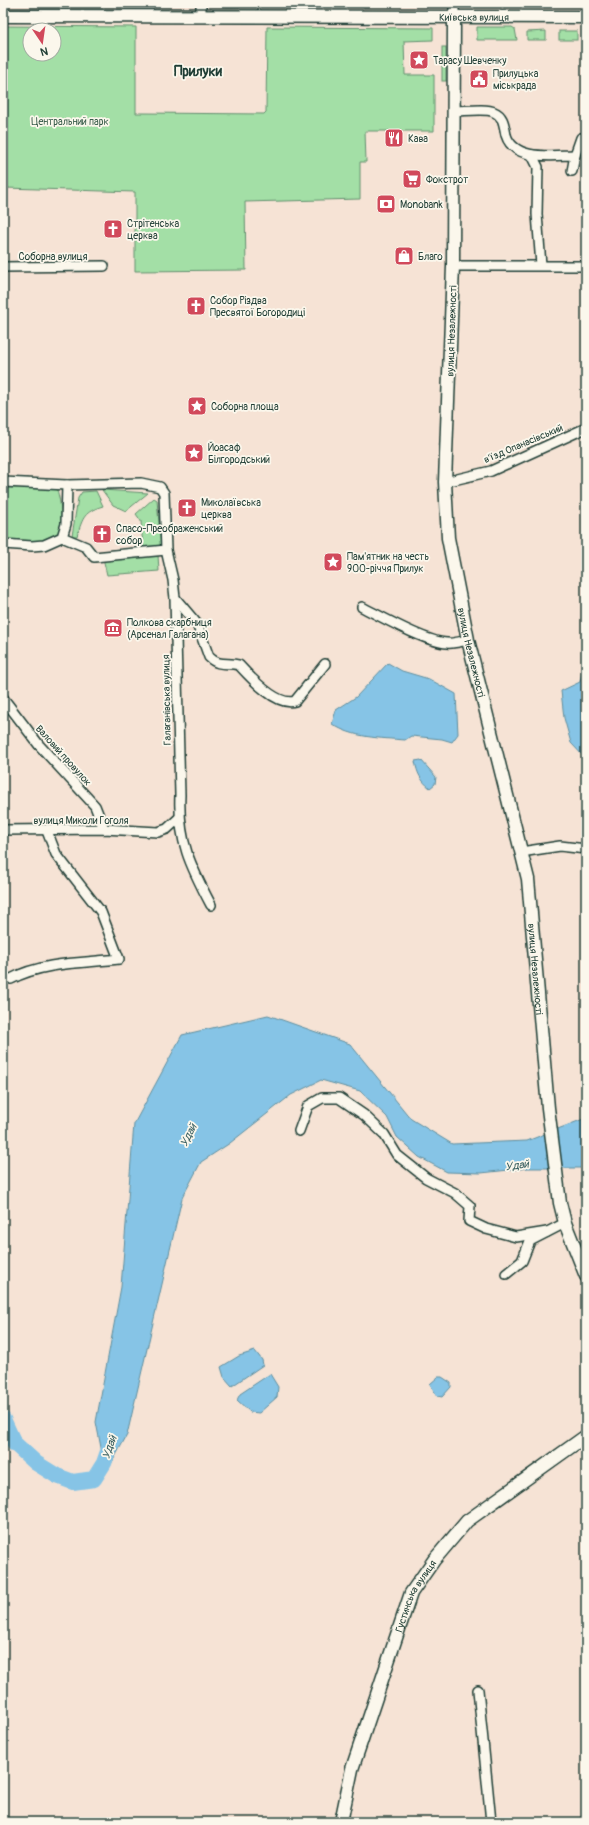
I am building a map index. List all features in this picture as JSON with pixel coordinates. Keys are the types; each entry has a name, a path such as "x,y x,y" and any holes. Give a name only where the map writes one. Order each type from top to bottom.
{"main road":[{"name":"Київська вулиця","path":"3,16 201,9 454,17 586,17"},
{"name":"вулиця Незалежності","path":"454,17 453,266 445,482 448,538 468,640 528,879 548,1108 560,1203 565,1223 586,1276"},
{"name":"Густинська вулиця","path":"341,1822 352,1769 411,1593 434,1560 467,1521 586,1436"}],"street":[{"path":"454,3 454,17"},
{"path":"454,111 494,111 501,116 507,137 514,148 532,155 575,154"},
{"path":"572,171 575,154 581,138"},
{"path":"532,155 538,166 538,214 541,265"},
{"name":"Соборна вулиця","path":"3,267 104,266"},
{"path":"453,266 586,266"},
{"name":"в'їзд Опанасівський","path":"445,482 491,470 586,428"},
{"path":"3,482 67,485 66,524 62,537"},
{"name":"Галаганівська вулиця","path":"67,485 142,483 160,487 164,493 166,550 173,580 175,598 180,795 179,818 188,860 211,905"},
{"path":"3,544 32,546 44,545 62,537 70,539 86,547 94,557 166,550"},
{"path":"175,598 197,624 209,657 213,661 220,665 239,665 261,688 286,701 295,701 325,664"},
{"path":"362,607 394,623 440,642 449,643 468,640"},
{"name":"Валовий провулок","path":"3,698 39,744 95,806 104,829"},
{"name":"вулиця Миколи Гоголя","path":"3,830 47,831 104,829 158,832 167,829 179,818"},
{"path":"11,979 24,972 52,966 119,959 101,912 56,854 47,831"},
{"path":"521,852 560,846 586,849"},
{"path":"299,1131 308,1106 322,1098 339,1098 364,1115 384,1134 397,1155 426,1178 455,1193 470,1206 469,1221 486,1229 516,1237 547,1232"},
{"path":"506,1274 522,1261 530,1240 565,1223"},
{"path":"478,1690 491,1822"}],"green space":[{"name":"Центральний парк","path":"3,26 22,26 22,62 62,62 62,26 136,27 136,113 264,114 266,112 267,27 433,28 433,40 404,41 405,75 434,75 434,131 365,131 366,162 360,162 360,199 245,202 246,270 135,271 135,192 5,188 5,146 3,146"},
{"path":"477,27 512,27 515,29 517,40 477,40"},
{"path":"546,31 546,40 527,40 527,32"},
{"path":"559,31 577,31 577,40 559,40"},
{"path":"442,47 446,47 446,81 442,81"},
{"path":"37,487 57,489 60,500 61,514 58,533 55,537 45,541 3,541 3,488"},
{"path":"102,490 148,493 126,511 113,505"},
{"path":"96,491 103,506 88,513 81,524 77,536 72,536 78,498 82,492"},
{"path":"154,498 157,500 161,547 143,548 141,521 136,514"},
{"path":"158,555 159,571 107,575 103,558"}],"water":[{"path":"584,662 586,663 586,759 571,743 564,718 561,691 580,682"},
{"path":"388,663 402,671 429,679 456,694 458,734 452,742 442,739 411,736 405,740 376,738 358,735 340,729 332,724 336,710 356,697"},
{"path":"421,760 436,777 435,784 430,788 422,780 417,769 415,761"},
{"path":"268,1015 350,1044 411,1119 452,1144 527,1141 586,1118 586,1168 528,1168 481,1173 447,1172 419,1157 397,1137 387,1117 360,1091 321,1080 291,1095 230,1143 201,1162 182,1198 127,1435 110,1466 104,1463 96,1422 121,1287 134,1124 182,1035"},
{"path":"255,1351 262,1360 263,1365 232,1386 224,1377 221,1367 239,1356"},
{"path":"270,1374 278,1387 277,1397 259,1413 250,1412 237,1400 240,1394"},
{"path":"438,1377 442,1377 451,1383 451,1387 442,1397 437,1396 430,1384"}],"waterway":[{"name":"Удай","path":"3,1419 14,1443 36,1463 57,1476 73,1482 94,1479 104,1463 111,1443"}],"place":[{"name":"Тарасу Шевченку","path":"419,60"},
{"name":"Прилуцька міськрада","path":"479,79"},
{"name":"Кава","path":"394,138"},
{"name":"Фокстрот","path":"412,179"},
{"name":"Monobank","path":"386,204"},
{"name":"Стрітенська церква","path":"113,229"},
{"name":"Благо","path":"404,256"},
{"name":"Собор Різдва Пресвятої Богородиці","path":"196,306"},
{"name":"Соборна площа","path":"197,406"},
{"name":"Йоасаф Білгородський","path":"194,453"},
{"name":"Миколаївська церква","path":"187,508"},
{"name":"Спасо-Преображенський собор","path":"102,534"},
{"name":"Пам'ятник на честь 900-річчя Прилук","path":"333,562"},
{"name":"Полкова скарбниця (Арсенал Галагана)","path":"113,628"}],"district":[{"name":"Прилуки","path":"198,71"}]}
